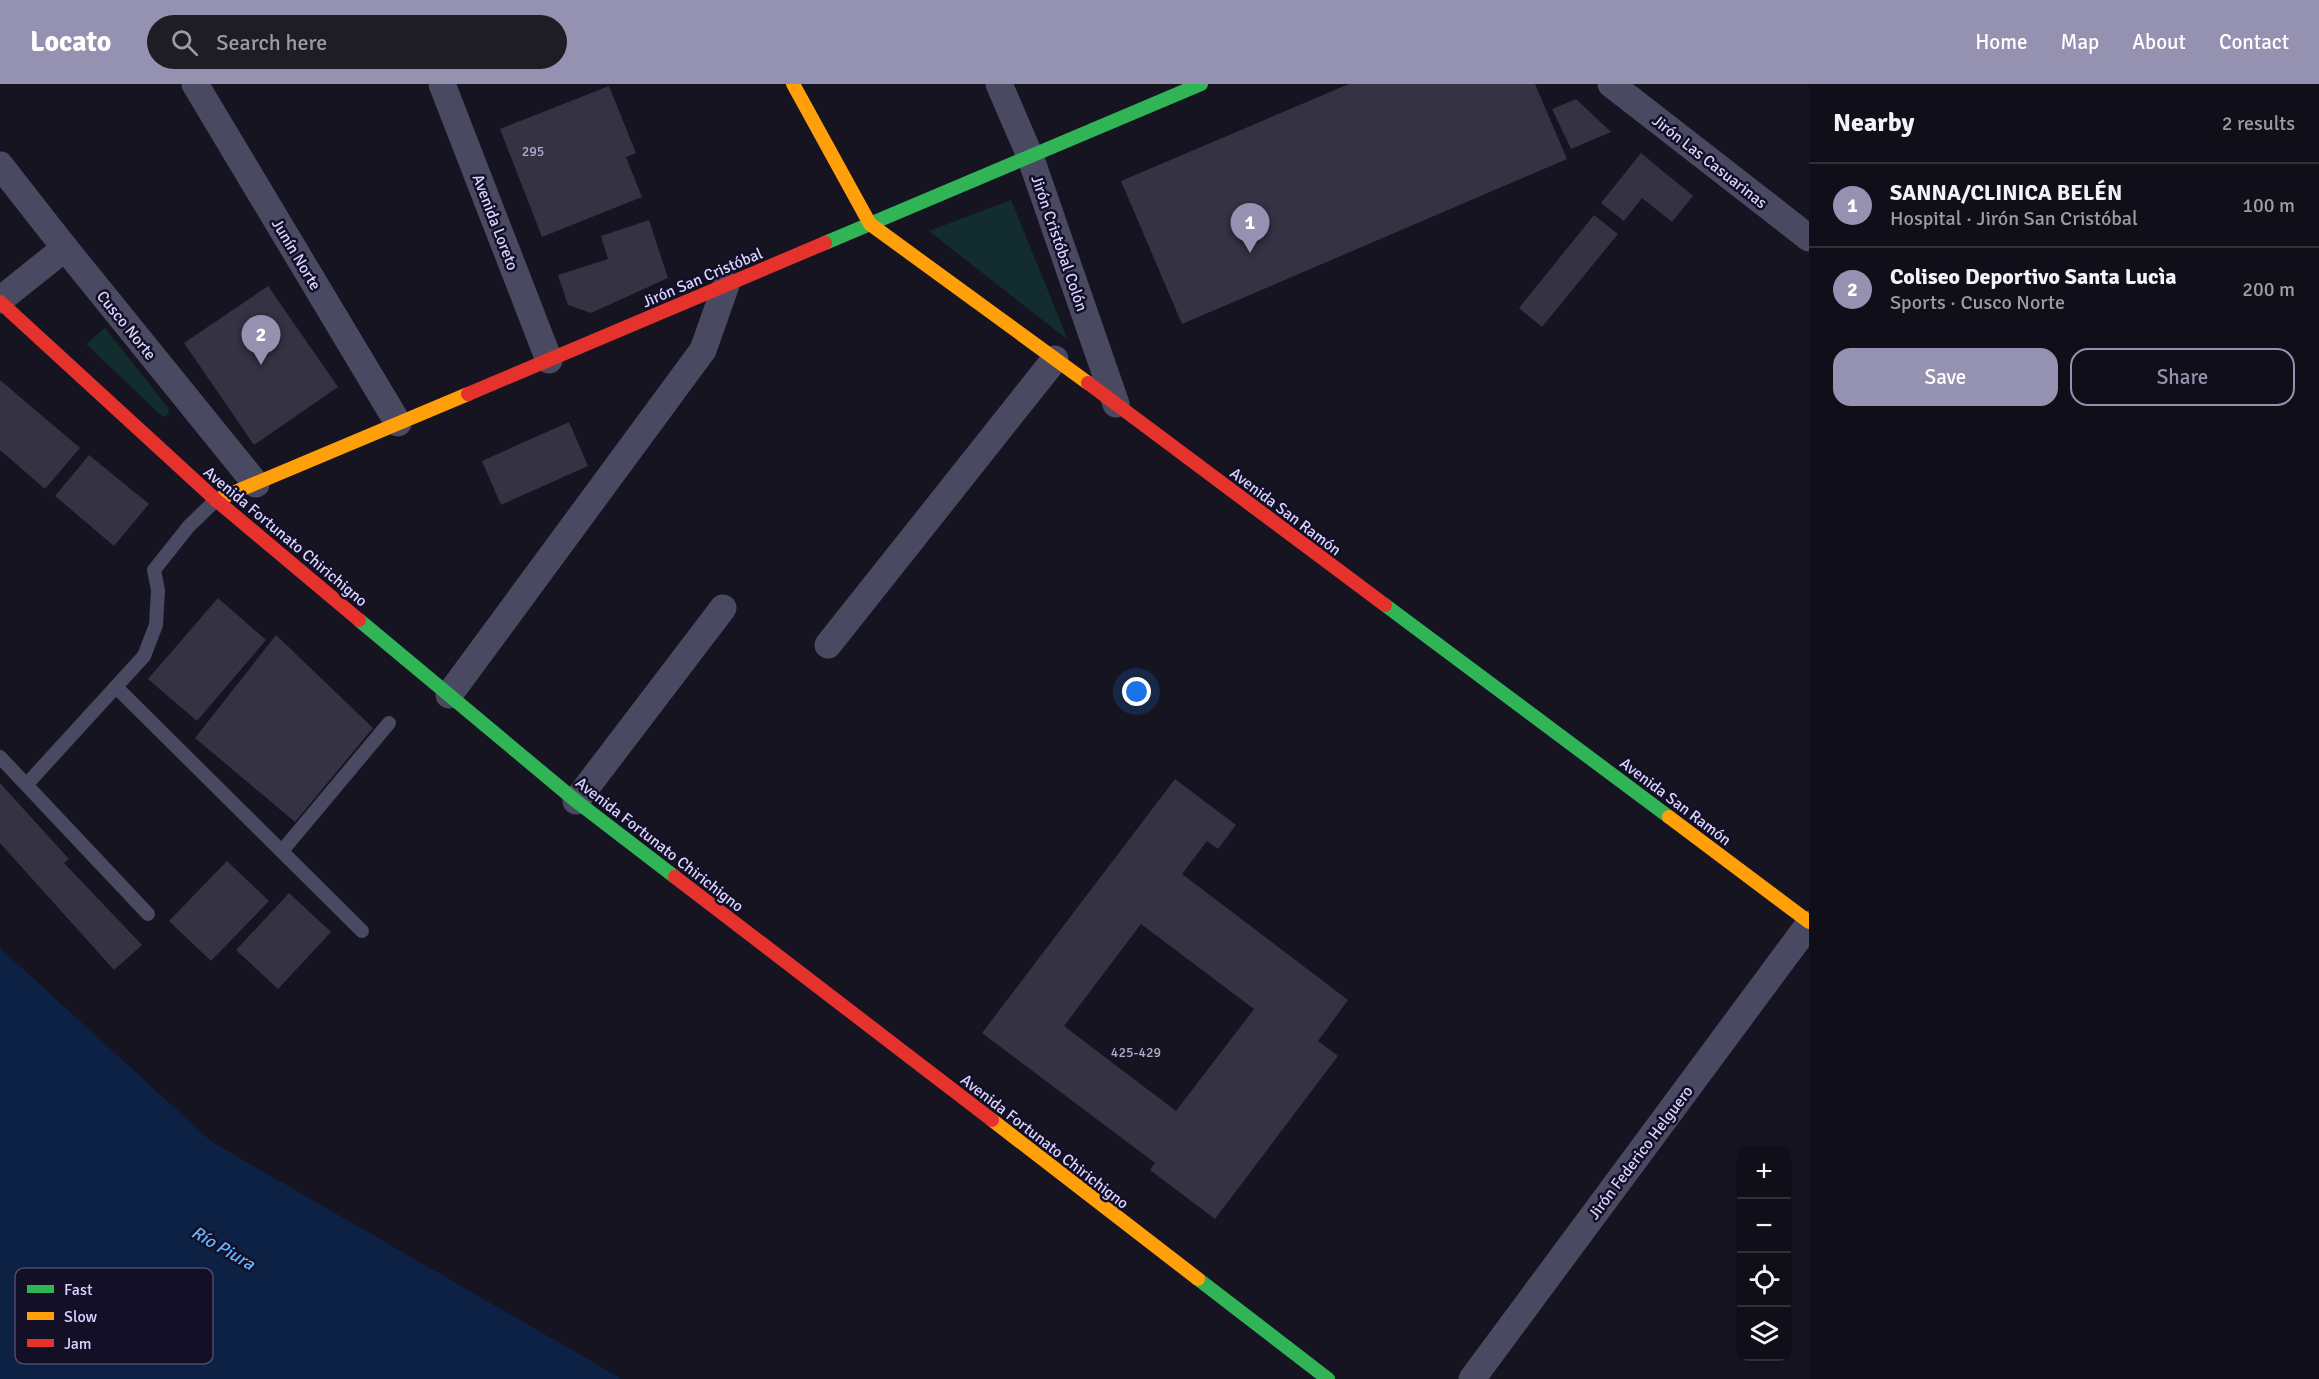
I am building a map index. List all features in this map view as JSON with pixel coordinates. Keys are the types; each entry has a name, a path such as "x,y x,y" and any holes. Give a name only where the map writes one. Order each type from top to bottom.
{"street":[{"name":"Junín Norte","path":"195,84 398,423"},
{"name":"Avenida Loreto","path":"442,84 549,360"},
{"name":"Avenida San Ramón","path":"793,84 870,224 1055,358 1809,923"},
{"name":"Jirón Cristóbal Colón","path":"999,84 1030,156 1116,404"},
{"name":"Jirón San Cristóbal","path":"216,500 1201,84"},
{"name":"Jirón Las Casuarinas","path":"1611,84 1809,238"},
{"name":"Cusco Norte","path":"0,165 64,248 256,484"},
{"path":"0,301 64,248"},
{"path":"449,695 703,350 726,285"},
{"name":"Avenida Fortunato Chirichigno","path":"0,301 216,500 576,801 1328,1379"},
{"path":"828,645 1055,358"},
{"path":"576,801 723,608"},
{"name":"Jirón Federico Helguero","path":"1472,1379 1809,923"}],"lane":[{"path":"27,784 144,656 156,625 158,590 154,570 189,526 216,500"},
{"path":"116,687 362,931"},
{"path":"282,851 389,723"},
{"path":"0,757 148,914"}],"green space":[{"path":"1011,200 1068,340 929,231"},
{"path":"105,328 169,409 168,415 163,417 86,344"}],"water":[{"name":"Río Piura","path":"0,948 212,1142 622,1379 0,1379"}],"building":[{"path":"1349,84 1535,84 1567,159 1182,324 1121,181"},
{"path":"609,86 636,153 626,157 642,197 542,237 500,129"},
{"path":"1576,99 1611,132 1571,149 1552,109"},
{"path":"1641,153 1693,196 1672,222 1642,198 1624,221 1601,203"},
{"path":"1594,215 1618,234 1542,327 1519,308"},
{"path":"649,220 668,278 591,313 568,305 558,275 608,259 601,236"},
{"path":"268,286 338,387 254,445 184,343"},
{"path":"0,380 80,448 45,489 0,450"},
{"path":"569,422 588,466 501,505 482,461"},
{"path":"89,455 149,504 114,546 55,496"},
{"path":"218,598 266,640 197,721 148,679"},
{"path":"276,635 373,728 295,822 195,738"},
{"path":"1175,779 1236,825 1218,849 1207,841 1182,874 1348,1000 1318,1041 1338,1056 1215,1219 1150,1170 1155,1163 982,1033","holes":["1141,924 1254,1009 1176,1111 1064,1026"]},
{"path":"0,783 69,859 64,863 142,945 114,970 0,843"},
{"path":"227,861 269,901 211,961 169,921"},
{"path":"289,893 331,932 278,989 236,950"}],"traffic: fast":[{"path":"825,243 1201,84"},
{"path":"1385,605 1669,817"},
{"path":"359,620 576,801 675,877"},
{"path":"1198,1279 1328,1379"}],"traffic: slow":[{"path":"793,84 870,224 1088,383"},
{"path":"216,500 468,394"},
{"path":"1669,817 1809,922"},
{"path":"992,1120 1198,1279"}],"traffic: jam":[{"path":"468,394 825,243"},
{"path":"0,302 216,500 359,620"},
{"path":"1088,383 1385,605"},
{"path":"675,877 992,1120"}],"place":[{"name":"SANNA/CLINICA BELÉN","path":"1250,253"},
{"name":"Coliseo Deportivo Santa Lucìa","path":"261,365"}]}
